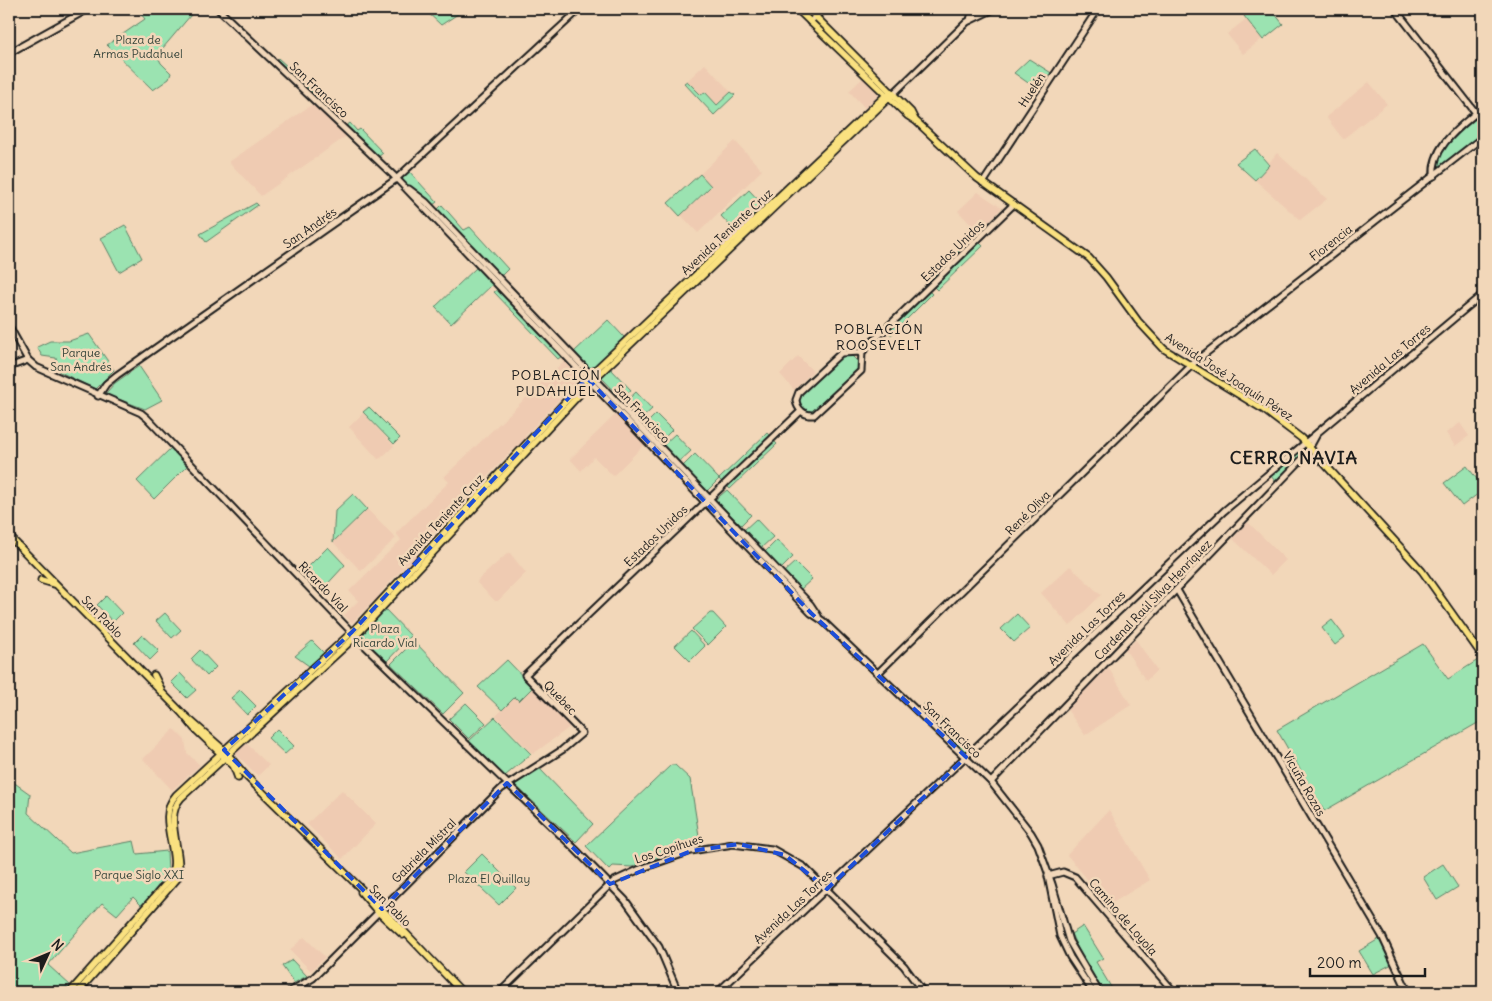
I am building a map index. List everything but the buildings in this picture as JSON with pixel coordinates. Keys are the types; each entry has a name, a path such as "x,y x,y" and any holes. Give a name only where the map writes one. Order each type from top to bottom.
{"main road":[{"name":"Avenida José Joaquín Pérez","path":"796,9 890,96 911,112 916,121 983,183 1090,258 1151,336 1168,352 1264,410 1304,442 1417,565 1483,656"},
{"name":"Avenida José Joaquín Pérez","path":"808,9 890,96"},
{"name":"Avenida Teniente Cruz","path":"78,992 177,879 178,857 168,811 172,800 354,634 591,378 890,96"},
{"name":"San Pablo","path":"9,536 163,694 193,721 462,992"},
{"path":"42,580 56,584"},
{"path":"154,675 163,694"},
{"name":"San Pablo","path":"224,754 234,767 245,775"},
{"path":"234,767 238,778"},
{"name":"Avenida Teniente Cruz","path":"70,992 171,878 173,866 172,825"}],"street":[{"path":"9,53 88,9"},
{"name":"San Francisco","path":"218,9 405,187 426,202 811,612 818,616 991,782 1034,837 1071,947 1099,992"},
{"name":"San Andrés","path":"98,396 113,378 397,178 524,63 580,9"},
{"path":"810,22 823,9"},
{"path":"970,20 973,9"},
{"name":"Avenida Teniente Cruz","path":"890,96 970,20 994,9"},
{"name":"Huelén","path":"983,183 1098,9"},
{"path":"1395,9 1483,122"},
{"path":"1434,176 1435,162 1442,146 1483,107"},
{"path":"1477,112 1483,117"},
{"name":"Florencia","path":"1191,367 1483,137"},
{"name":"Estados Unidos","path":"862,352 1014,204"},
{"name":"Avenida Las Torres","path":"718,992 1209,525 1304,442 1483,294"},
{"path":"9,326 28,360 9,368"},
{"path":"852,352 861,362"},
{"path":"862,352 860,373 818,412 809,415 800,410 796,403 798,394 839,354 862,352"},
{"name":"Ricardo Vial","path":"28,360 43,372 145,415 354,634 610,884 650,932 665,958 678,992"},
{"name":"René Oliva","path":"878,673 1191,367"},
{"name":"Estados Unidos","path":"525,675 800,410"},
{"name":"Cardenal Raúl Silva Henríquez","path":"991,782 1305,456 1322,428"},
{"name":"Vicuña Rozas","path":"1177,590 1382,936 1408,992"},
{"name":"Quebec","path":"525,675 582,733"},
{"name":"Gabriela Mistral","path":"289,992 313,978 508,783 562,750 582,733"},
{"name":"Los Copihues","path":"500,992 610,884 640,869 694,850 712,846 739,844 761,846 785,855 804,867 904,966 923,992"},
{"name":"Camino de Loyola","path":"1048,876 1063,872 1075,877 1174,992"},
{"name":"San Francisco","path":"1048,876 1060,936 1070,957 1093,992"}],"highlighted area":[{"path":"587,378 811,613 966,757 827,889 785,855 739,844 691,851 610,884 507,783 382,909 224,750 352,632"}],"shaded area":[{"path":"1246,19 1262,39 1243,54 1227,34"},
{"path":"705,64 731,92 717,105 705,92 701,96 687,81"},
{"path":"864,77 880,94 865,108 849,91"},
{"path":"1369,82 1387,104 1343,139 1326,117"},
{"path":"314,103 348,135 261,196 229,162"},
{"path":"735,141 762,170 698,233 681,215 711,187 700,174"},
{"path":"1277,153 1327,199 1300,220 1255,180"},
{"path":"978,192 1002,208 978,232 958,211"},
{"path":"798,356 813,371 794,390 780,374"},
{"path":"565,360 583,380 579,384 576,382 525,436 527,439 517,450 514,448 469,496 471,498 462,508 459,506 415,552 419,556 410,564 408,563 380,593 382,595 375,603 373,601 352,623 344,615 358,601 349,591 401,540 396,533 449,482 444,477"},
{"path":"363,413 394,446 381,458 378,459 349,427"},
{"path":"617,413 646,443 613,476 594,457 581,471 570,459"},
{"path":"1460,423 1469,436 1455,446 1446,433"},
{"path":"367,509 396,538 361,571 333,542"},
{"path":"1246,523 1249,523 1286,560 1271,575 1233,539"},
{"path":"509,552 526,573 498,601 495,601 477,583"},
{"path":"1070,566 1101,595 1070,626 1041,593"},
{"path":"1136,640 1157,670 1146,681 1125,649"},
{"path":"1108,667 1131,705 1085,735 1066,708"},
{"path":"533,687 570,727 533,754 496,716 515,697 519,700"},
{"path":"174,729 185,740 187,753 200,765 172,790 143,759"},
{"path":"246,743 269,765 258,776 235,753"},
{"path":"342,790 376,824 342,859 307,824"},
{"path":"1109,810 1150,880 1109,905 1067,855"},
{"path":"821,887 828,894 724,992 710,992"},
{"path":"304,937 325,957 311,971 290,950"}],"green space":[{"name":"Plaza de Armas Pudahuel","path":"137,9 196,9 157,55 161,63 171,73 169,79 153,90 107,45 145,19"},
{"path":"424,9 460,9 461,12 441,25"},
{"path":"1253,9 1271,9 1283,24 1263,40 1244,16"},
{"path":"278,58 331,106 327,109 276,61"},
{"path":"1029,59 1053,74 1041,92 1014,73"},
{"path":"687,81 701,95 705,92 717,105 731,92 735,95 714,115 684,83"},
{"path":"1475,118 1483,128 1483,134 1444,166 1438,167 1438,160 1445,146"},
{"path":"350,123 357,131 360,129 383,153 378,157 346,126"},
{"path":"1255,149 1269,165 1255,180 1236,163"},
{"path":"409,171 437,202 433,205 402,181 402,177"},
{"path":"700,174 711,186 680,216 668,203"},
{"path":"749,190 764,206 736,232 721,216"},
{"path":"256,203 258,205 206,242 200,234"},
{"path":"442,205 464,230 470,227 508,269 500,277 437,210"},
{"path":"125,225 142,258 119,272 101,238"},
{"path":"973,236 976,239 931,283 927,279"},
{"path":"979,242 983,246 937,290 933,286"},
{"path":"477,267 493,284 451,324 435,307"},
{"path":"498,289 562,356 558,359 494,292"},
{"path":"928,290 932,294 891,335 887,331"},
{"path":"608,320 624,337 591,370 574,352"},
{"name":"Parque San Andrés","path":"89,334 114,370 95,389 58,371 56,358 42,356 37,347 50,341 69,341"},
{"path":"842,354 850,354 860,364 859,370 816,412 807,412 801,407 797,399 799,395"},
{"path":"139,366 162,400 145,409 105,394 115,383"},
{"path":"610,368 631,390 621,398 601,377"},
{"path":"636,392 652,409 639,421 623,404"},
{"path":"369,407 400,438 394,444 363,412"},
{"path":"656,414 672,430 659,443 644,426"},
{"path":"767,433 771,437 723,483 719,479"},
{"path":"675,434 691,451 679,462 663,445"},
{"path":"773,440 777,444 730,489 726,485"},
{"path":"172,447 188,465 154,499 137,481"},
{"path":"1300,448 1305,450 1303,454 1276,482 1269,474"},
{"path":"695,454 719,479 707,491 683,466"},
{"path":"1467,466 1483,487 1483,490 1462,506 1444,483"},
{"path":"727,490 751,515 741,525 715,500"},
{"path":"353,494 367,509 333,542 335,511"},
{"path":"756,519 773,537 761,548 744,530"},
{"path":"777,540 793,557 781,569 765,552"},
{"path":"328,547 345,565 321,591 302,573"},
{"path":"795,562 812,579 801,589 784,572"},
{"path":"106,596 122,613 113,622 97,605"},
{"name":"Plaza Ricardo Vial","path":"384,608 411,636 387,661 360,636"},
{"path":"165,613 181,630 172,638 156,621"},
{"path":"710,613 713,613 726,627 708,645 692,629"},
{"path":"1017,614 1030,628 1014,642 1001,629"},
{"path":"1332,620 1345,637 1335,645 1322,628"},
{"path":"691,631 705,646 690,661 675,646"},
{"path":"142,635 159,651 150,660 134,643"},
{"path":"312,641 324,653 309,666 295,656"},
{"path":"414,641 464,693 443,714 391,664"},
{"path":"1423,644 1448,679 1478,660 1483,669 1483,720 1324,811 1277,730"},
{"path":"200,650 216,667 207,676 191,659"},
{"path":"507,660 533,687 519,701 515,697 502,710 478,687"},
{"path":"180,673 196,690 187,698 171,682"},
{"path":"240,690 256,706 247,715 231,698"},
{"path":"466,703 486,723 469,739 449,719"},
{"path":"925,703 971,748 966,753 920,711"},
{"path":"495,717 531,754 505,776 469,741"},
{"path":"277,729 294,746 285,754 268,738"},
{"path":"671,765 675,765 690,779 700,842 632,867 613,866 609,870 586,846"},
{"path":"539,768 593,824 576,842 514,784"},
{"name":"Parque Siglo XXI","path":"9,779 30,794 28,813 71,853 134,841 137,854 167,851 168,873 142,906 133,897 117,915 102,903 48,965 71,986 65,992 9,992"},
{"name":"Plaza El Quillay","path":"482,854 516,888 499,905 464,872"},
{"path":"1443,864 1458,887 1437,900 1423,877"},
{"path":"1083,926 1103,958 1096,962 1114,992 1104,992 1082,957 1071,934"},
{"path":"1379,939 1392,964 1373,974 1359,951"},
{"path":"292,960 307,976 294,983 282,966"}],"district":[{"name":"POBLACIÓN ROOSEVELT","path":"879,338"},
{"name":"POBLACIÓN PUDAHUEL","path":"556,384"},
{"name":"CERRO NAVIA","path":"1294,458"}]}
